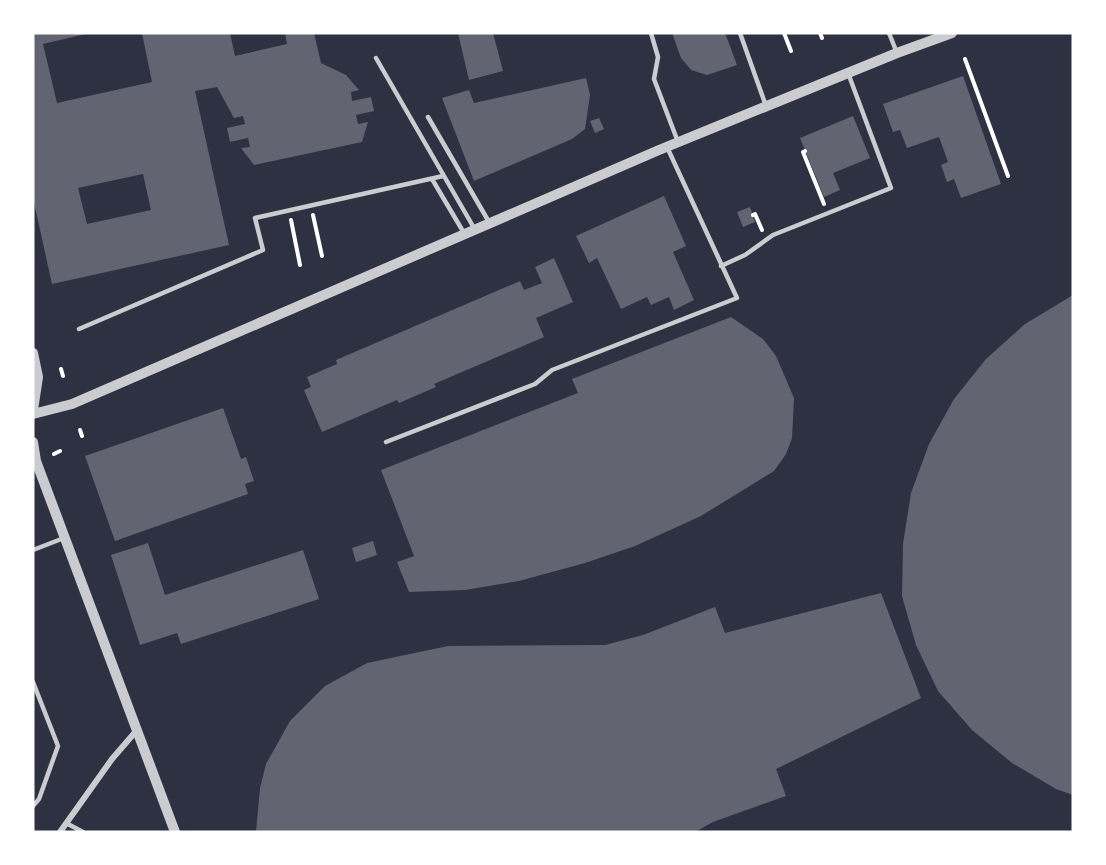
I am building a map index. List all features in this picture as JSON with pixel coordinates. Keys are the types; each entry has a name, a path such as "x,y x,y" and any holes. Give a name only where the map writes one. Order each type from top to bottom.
{"street":[{"path":"33,353 38,376 33,412 72,404 678,142 952,33"},
{"path":"33,442 36,460 175,832"},
{"path":"60,832 112,759 137,730"}],"lane":[{"path":"651,33 658,57 654,79 678,142"},
{"path":"740,33 766,106"},
{"path":"889,33 897,53"},
{"path":"376,58 443,176 469,231"},
{"path":"721,266 745,255 766,239 891,188 848,73"},
{"path":"428,117 489,222"},
{"path":"386,442 535,384 552,370 737,298 667,147"},
{"path":"79,329 262,250 255,218 443,176"},
{"path":"432,178 469,231"},
{"path":"33,550 65,538"},
{"path":"33,682 58,746 39,799 33,806"},
{"path":"66,823 83,832"}],"path":[{"path":"784,33 791,51"},
{"path":"820,33 822,38"},
{"path":"965,59 1008,176"},
{"path":"805,151 803,152 828,213"},
{"path":"753,215 755,214 766,239"},
{"path":"314,216 322,256"},
{"path":"291,220 300,265"},
{"path":"57,370 63,376"},
{"path":"80,430 82,436"},
{"path":"54,454 60,451"}],"building":[{"path":"33,33 90,33 43,44 57,103 152,82 142,33 230,33 235,56 287,44 285,33 314,33 321,63 346,75 359,90 351,92 352,101 371,97 374,111 356,115 358,124 368,122 362,142 254,165 241,148 250,147 248,138 230,142 227,128 245,124 243,116 234,118 217,87 195,91 229,245 52,284 33,198","holes":["143,174 151,210 87,224 78,188"]},
{"path":"458,33 493,33 503,71 469,80"},
{"path":"672,33 725,33 737,65 707,75 691,70 681,58"},
{"path":"963,76 1001,184 961,198 954,179 947,182 941,165 948,162 939,137 907,148 900,130 893,132 883,104"},
{"path":"586,78 590,95 585,129 572,139 474,181 442,98 469,90 474,103"},
{"path":"853,116 870,158 833,173 840,190 824,197 800,138"},
{"path":"599,118 604,129 595,133 590,121"},
{"path":"664,196 686,246 673,252 694,300 674,310 669,297 651,305 647,297 621,309 597,258 589,263 576,236"},
{"path":"750,207 755,222 743,227 737,212"},
{"path":"554,258 573,302 536,318 544,337 434,384 436,387 399,403 397,400 322,432 304,390 311,387 307,377 337,364 336,360 520,281 524,290 542,283 535,267"},
{"path":"1073,295 1073,795 1056,789 1012,763 972,730 938,691 916,645 902,596 903,544 911,493 929,444 954,399 986,359 1025,324"},
{"path":"731,317 763,339 776,356 794,398 792,438 786,454 774,471 701,516 635,546 585,563 519,581 465,590 409,592 397,562 414,556 381,470 578,393 572,379"},
{"path":"223,408 241,459 246,457 254,481 245,484 248,494 115,541 85,456"},
{"path":"373,541 377,555 356,562 352,548"},
{"path":"148,543 165,595 303,550 319,599 181,644 177,633 140,645 111,555"},
{"path":"881,593 921,698 776,769 786,796 713,822 695,832 256,832 260,788 266,764 290,721 325,686 367,663 448,646 605,645 643,635 715,607 725,633"}]}
